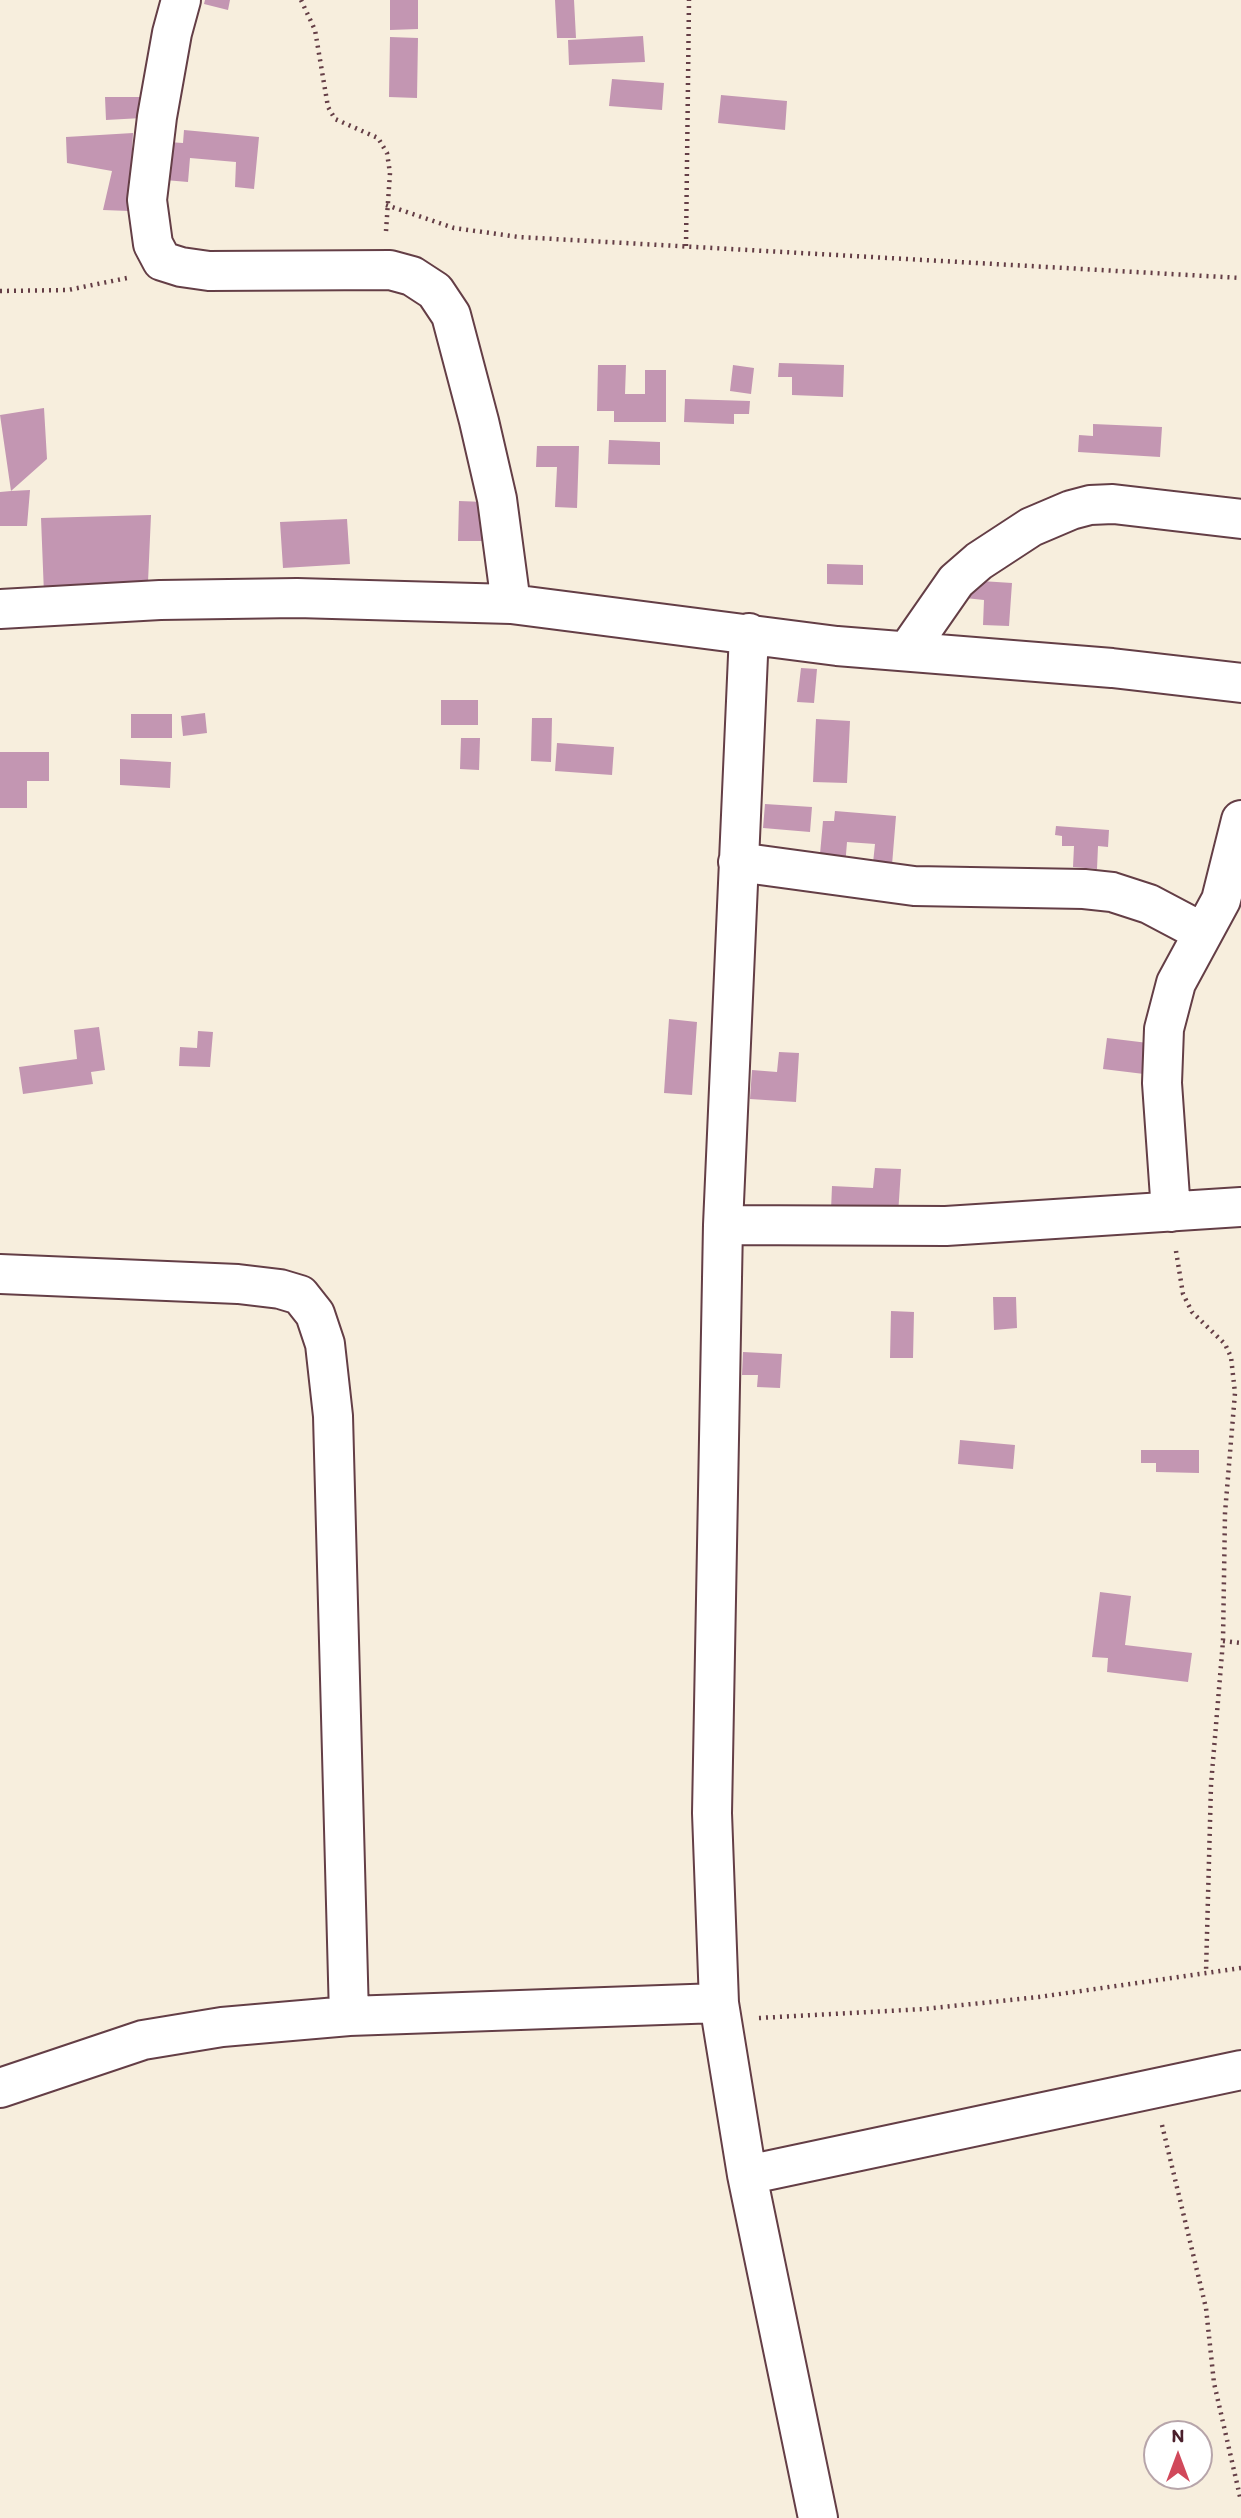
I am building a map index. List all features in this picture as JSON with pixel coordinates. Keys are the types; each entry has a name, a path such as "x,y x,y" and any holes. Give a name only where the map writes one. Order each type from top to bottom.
{"street":[{"path":"181,0 172,33 157,117 147,200 153,244 162,261 209,271 390,270 412,276 435,290 451,315 497,499 511,604"},
{"path":"908,650 956,581 979,561 1031,527 1071,510 1090,505 1113,504 1241,519"},
{"path":"0,609 160,600 297,598 511,604 837,646 1112,667 1241,684"},
{"path":"748,633 723,1225 712,1813 720,2011 747,2175 818,2518"},
{"path":"1171,1212 1163,1083 1164,1029 1176,983 1221,900 1241,820"},
{"path":"738,862 914,886 1084,889 1112,892 1149,904 1202,932"},
{"path":"723,1225 946,1226 1241,1207"},
{"path":"0,1274 238,1284 280,1289 300,1295 315,1314 325,1343 333,1416 349,2016"},
{"path":"0,2088 143,2040 222,2027 349,2016 720,2011"},
{"path":"747,2175 1241,2070"}],"path":[{"path":"301,0 315,30 328,107 335,119 378,138 387,153 390,173 386,205 386,252 390,270"},
{"path":"686,246 689,0"},
{"path":"386,205 454,229 519,237 1241,278"},
{"path":"0,291 68,290 122,280 162,261"},
{"path":"1171,1212 1183,1294 1192,1312 1225,1344 1231,1357 1235,1393 1225,1513 1223,1641 1211,1785 1206,1972"},
{"path":"1223,1641 1241,1643"},
{"path":"720,2011 924,2009 1040,1997 1241,1968"},
{"path":"1152,2087 1206,2308 1214,2383 1241,2501"}],"building":[{"path":"205,0 230,0 228,10 204,4"},
{"path":"390,0 418,0 418,29 390,30"},
{"path":"555,0 574,0 576,38 557,38"},
{"path":"643,36 645,62 569,65 568,40"},
{"path":"390,37 418,38 417,98 389,97"},
{"path":"612,79 664,83 662,110 609,106"},
{"path":"721,95 787,101 785,130 718,123"},
{"path":"105,97 141,97 142,118 106,120"},
{"path":"184,130 259,137 254,189 235,187 236,162 190,158 188,182 165,180 168,142 183,143"},
{"path":"133,133 129,211 103,210 112,171 67,163 66,137"},
{"path":"779,363 844,365 843,397 792,395 792,377 778,377"},
{"path":"598,365 626,365 625,394 645,394 645,370 666,370 666,422 614,422 614,411 597,411"},
{"path":"733,365 754,368 751,394 730,391"},
{"path":"685,399 750,401 749,414 734,414 734,424 684,422"},
{"path":"44,408 47,459 11,491 0,415"},
{"path":"1093,424 1162,427 1160,457 1078,452 1079,435 1093,436"},
{"path":"609,440 660,442 660,465 608,464"},
{"path":"537,446 579,446 577,508 555,507 557,467 536,467"},
{"path":"30,490 27,526 0,526 0,492"},
{"path":"459,501 485,502 484,541 458,541"},
{"path":"151,515 148,582 44,594 41,518"},
{"path":"347,519 350,564 283,568 280,522"},
{"path":"827,564 863,565 863,585 827,584"},
{"path":"966,580 1012,583 1009,626 983,625 984,600 965,598"},
{"path":"801,668 817,669 814,703 797,702"},
{"path":"441,700 478,700 478,725 441,725"},
{"path":"205,713 207,733 183,736 181,716"},
{"path":"131,714 172,714 172,738 131,738"},
{"path":"532,718 552,718 551,762 531,761"},
{"path":"816,719 850,721 847,783 813,782"},
{"path":"461,738 480,738 479,770 460,769"},
{"path":"557,743 614,747 612,775 555,771"},
{"path":"0,752 49,752 49,781 27,781 27,808 0,808"},
{"path":"120,759 171,762 170,788 120,785"},
{"path":"765,804 812,807 810,832 763,828"},
{"path":"835,811 896,816 892,865 873,863 875,844 847,842 845,867 819,865 823,821 834,821"},
{"path":"1056,826 1109,830 1108,847 1098,846 1097,869 1073,867 1074,846 1062,846 1062,836 1055,835"},
{"path":"669,1019 697,1022 692,1095 664,1093"},
{"path":"99,1027 105,1070 91,1072 93,1084 23,1094 19,1067 77,1059 74,1030"},
{"path":"198,1031 213,1032 210,1067 179,1066 180,1047 197,1048"},
{"path":"1107,1038 1148,1043 1144,1074 1103,1069"},
{"path":"779,1052 799,1053 796,1102 750,1099 752,1070 777,1072"},
{"path":"875,1168 901,1169 898,1215 831,1210 832,1186 873,1188"},
{"path":"993,1297 1016,1297 1017,1328 994,1330"},
{"path":"891,1311 914,1312 913,1358 890,1358"},
{"path":"743,1352 782,1354 780,1388 757,1387 758,1375 742,1375"},
{"path":"960,1440 1015,1445 1013,1469 958,1464"},
{"path":"1141,1450 1199,1450 1199,1473 1156,1472 1156,1463 1141,1463"},
{"path":"1100,1592 1131,1596 1125,1645 1192,1653 1188,1682 1107,1672 1108,1658 1092,1657"}]}
